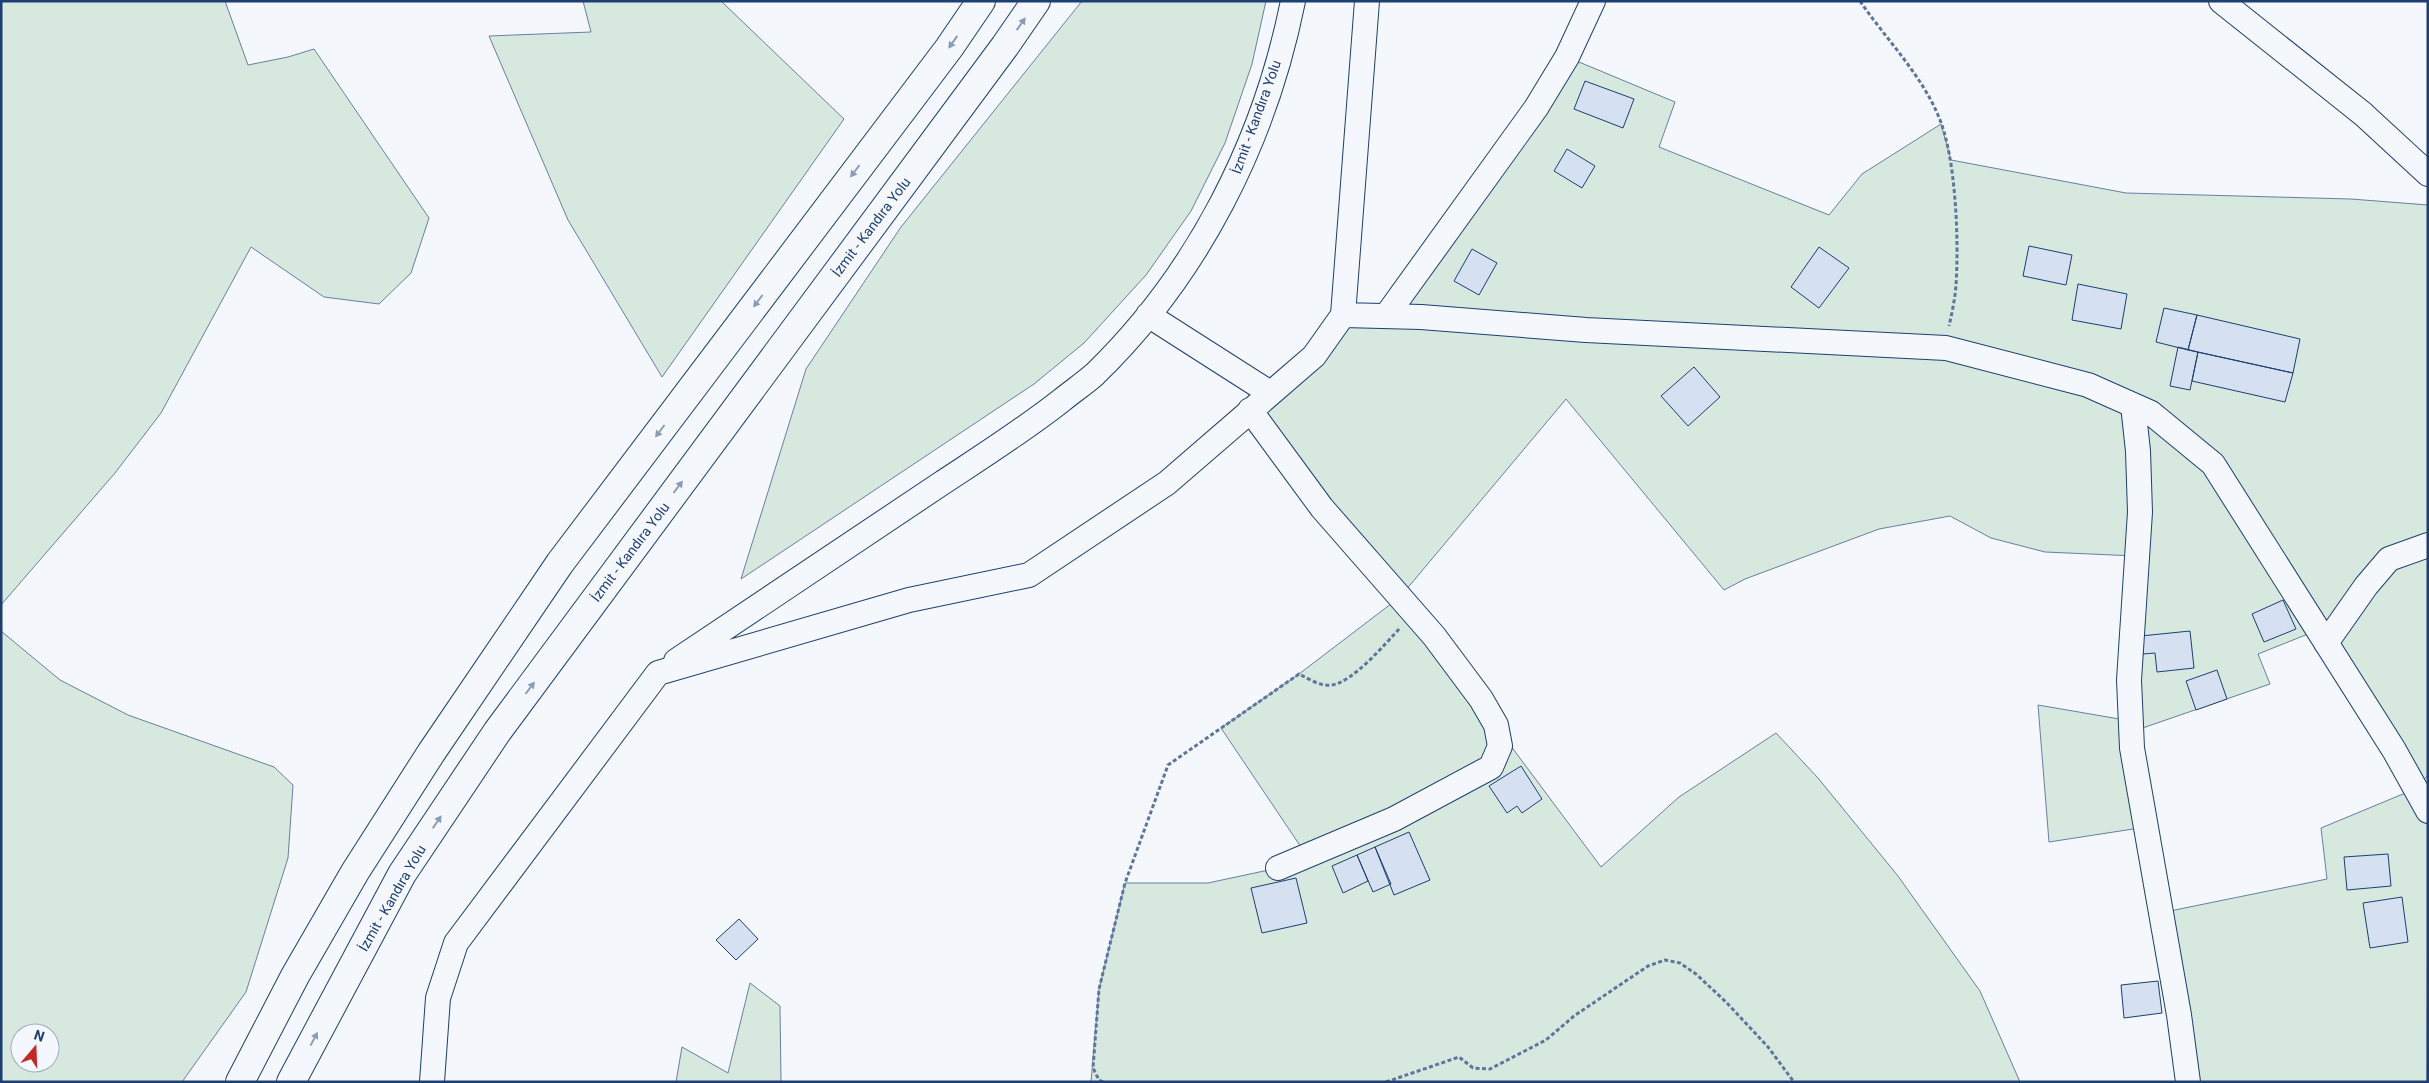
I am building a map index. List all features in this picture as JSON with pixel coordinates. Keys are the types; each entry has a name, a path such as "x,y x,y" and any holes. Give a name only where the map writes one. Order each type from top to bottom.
{"highway":[{"path":"240,1082 295,976 356,872 431,753 560,563 949,48 980,1"},
{"name":"İzmit - Kandıra Yolu","path":"291,1082 402,874 497,732 1005,46 1036,1"}],"street":[{"path":"658,673 909,600 1029,575 1167,483 1314,356 1343,315 1367,1"},
{"path":"1386,316 1536,108 1567,57 1593,1"},
{"path":"2221,1 2364,114 2428,174"},
{"name":"İzmit - Kandıra Yolu","path":"432,1082 438,998 456,943 658,673 1034,422 1094,374 1148,315 1180,274 1220,208 1247,149 1270,87 1292,4"},
{"path":"1148,315 1270,393"},
{"path":"1343,315 1421,317 1586,330 1946,348 2088,384 2152,413 2213,464 2394,750 2428,812"},
{"path":"2133,405 2138,451 2140,512 2129,680 2132,748 2179,1015 2188,1082"},
{"path":"1250,410 1322,508 1414,613 1475,691 1496,725 1500,746 1491,767 1394,819 1278,868"},
{"path":"2326,643 2366,586 2389,559 2428,545"}],"path":[{"path":"1860,1 1917,77 1938,116 1951,160 1956,285 1946,348"},
{"path":"1103,1082 1099,1080 1093,1068 1099,989 1125,883 1168,765 1299,674 1317,683 1332,685 1349,676 1369,662 1414,613"},
{"path":"1386,1082 1459,1056 1473,1068 1490,1069 1546,1040 1574,1016 1648,966 1665,960 1680,963 1696,974 1768,1047 1794,1082"}],"shaded area":[{"path":"1,1 225,1 248,65 288,57 314,49 429,218 411,273 379,304 324,297 251,247 161,413 115,473 1,605"},
{"path":"583,1 721,1 844,119 662,377 568,220 489,36 591,32"},
{"path":"1082,1 1266,1 1252,64 1225,143 1191,211 1146,275 1084,343 1034,384 741,579 806,369 901,227"},
{"path":"1567,57 1675,102 1659,147 1829,215 1862,174 1941,124 1951,160 2126,193 2351,199 2428,205 2428,775 2415,789 2318,630 2258,654 2270,684 2131,732 2146,827 2049,842 2038,705 2131,721 2136,556 2045,552 1991,538 1950,516 1879,529 1745,579 1724,590 1566,399 1400,597 1250,410 1343,315 1386,316"},
{"path":"1400,597 1601,867 1679,797 1776,733 1818,778 1898,876 1980,991 2020,1082 1091,1082 1099,989 1125,883 1208,883 1278,868 1307,856 1221,728 1299,674"},
{"path":"1,631 60,680 128,715 274,767 293,785 288,858 246,992 182,1082 1,1082"},
{"path":"2415,789 2428,811 2427,1082 2188,1082 2160,913 2327,879 2321,828"},
{"path":"750,983 780,1006 781,1082 676,1082 682,1047 728,1073"}],"building":[{"path":"1585,81 1634,99 1623,128 1574,109"},
{"path":"1567,149 1595,166 1582,188 1554,171"},
{"path":"2029,246 2072,255 2066,285 2023,276"},
{"path":"1819,247 1849,268 1819,308 1791,287"},
{"path":"1472,249 1497,263 1479,295 1454,281"},
{"path":"2078,284 2127,294 2121,329 2072,320"},
{"path":"2164,308 2197,315 2188,350 2156,342"},
{"path":"2197,315 2300,339 2293,373 2188,350"},
{"path":"2178,347 2198,352 2190,390 2170,386"},
{"path":"2198,352 2293,373 2285,402 2192,381"},
{"path":"1694,367 1720,397 1688,426 1661,396"},
{"path":"2283,600 2296,629 2264,642 2252,614"},
{"path":"2190,631 2194,668 2157,672 2155,653 2143,654 2141,636"},
{"path":"2217,670 2227,699 2196,710 2186,681"},
{"path":"1521,766 1542,799 1522,813 1517,806 1507,813 1489,786"},
{"path":"1409,832 1430,880 1394,895 1375,847"},
{"path":"1375,847 1391,884 1373,892 1357,855"},
{"path":"2388,854 2391,886 2347,890 2344,857"},
{"path":"1357,855 1368,881 1343,893 1332,866"},
{"path":"1296,878 1307,923 1262,933 1251,888"},
{"path":"2402,897 2408,942 2370,948 2363,903"},
{"path":"739,919 758,939 736,960 716,940"},
{"path":"2158,981 2162,1013 2124,1018 2121,985"}]}
